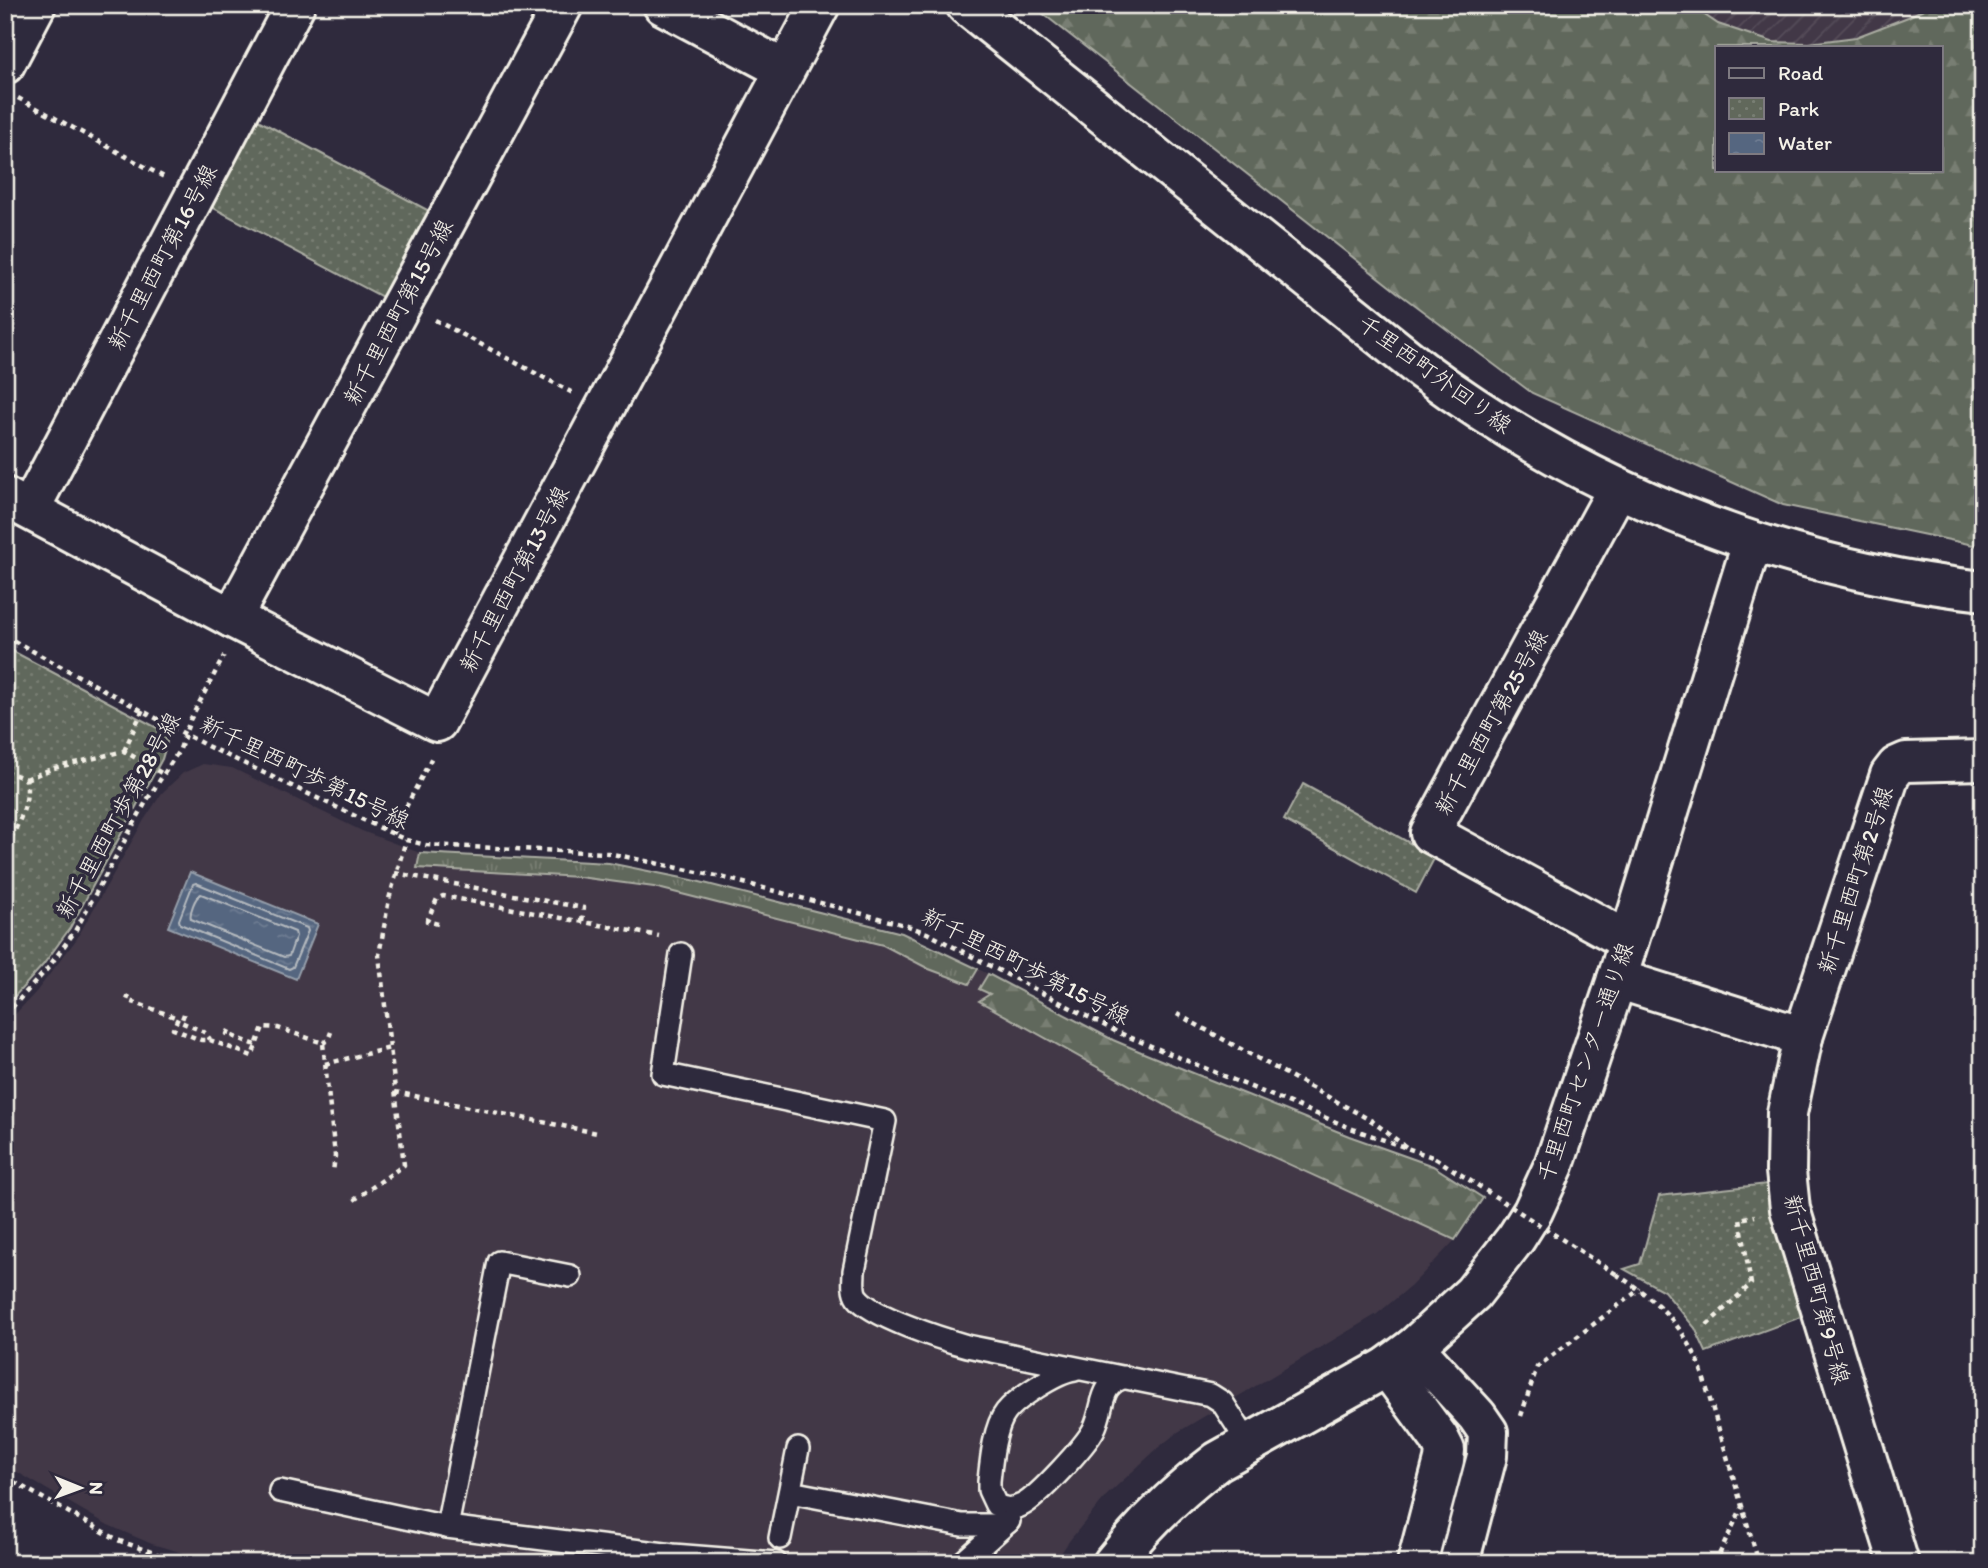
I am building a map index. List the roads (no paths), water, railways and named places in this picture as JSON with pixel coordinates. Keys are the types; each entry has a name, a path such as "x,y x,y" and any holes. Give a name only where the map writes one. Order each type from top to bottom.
{"street":[{"path":"7,78 36,5"},
{"name":"新千里西町第16号線","path":"17,503 196,194 295,5"},
{"name":"新千里西町第15号線","path":"232,618 563,5"},
{"path":"663,5 785,70"},
{"name":"新千里西町第13号線","path":"232,618 437,722 820,5"},
{"name":"千里西町外回り線","path":"966,5 1422,370 1511,431 1619,488 1752,543 1863,571 1983,591"},
{"name":"新千里西町第25号線","path":"1619,488 1430,834 1627,940"},
{"path":"17,503 232,618"},
{"name":"千里西町センター通り線","path":"1113,1563 1138,1531 1218,1461 1400,1357 1473,1293 1516,1238 1554,1165 1617,979 1752,543"},
{"name":"新千里西町第2号線","path":"1803,1037 1890,775 1897,766 1906,762 1983,760"},
{"path":"1617,979 1803,1037"},
{"name":"新千里西町第9号線","path":"1803,1037 1787,1113 1786,1171 1790,1209 1899,1563"},
{"path":"1400,1357 1445,1450 1417,1563"},
{"path":"1400,1357 1477,1416 1488,1432 1487,1455 1459,1563"}],"lane":[{"path":"681,954 663,1074 885,1121 854,1270 854,1288 858,1297 892,1319 950,1341 1017,1358 1211,1395 1222,1402 1248,1444"},
{"path":"447,1527 499,1262 570,1276"},
{"path":"1031,1500 1012,1509 996,1505 991,1499 989,1481 999,1426 1006,1412 1047,1381 1071,1371 1092,1371"},
{"path":"962,1563 1031,1500 1089,1436 1109,1385 1126,1377"},
{"path":"780,1538 798,1448"},
{"path":"280,1491 447,1527 673,1555 775,1563"},
{"path":"790,1492 962,1525 1008,1522"}],"water":[{"path":"190,872 318,924 296,979 168,927"}]}
